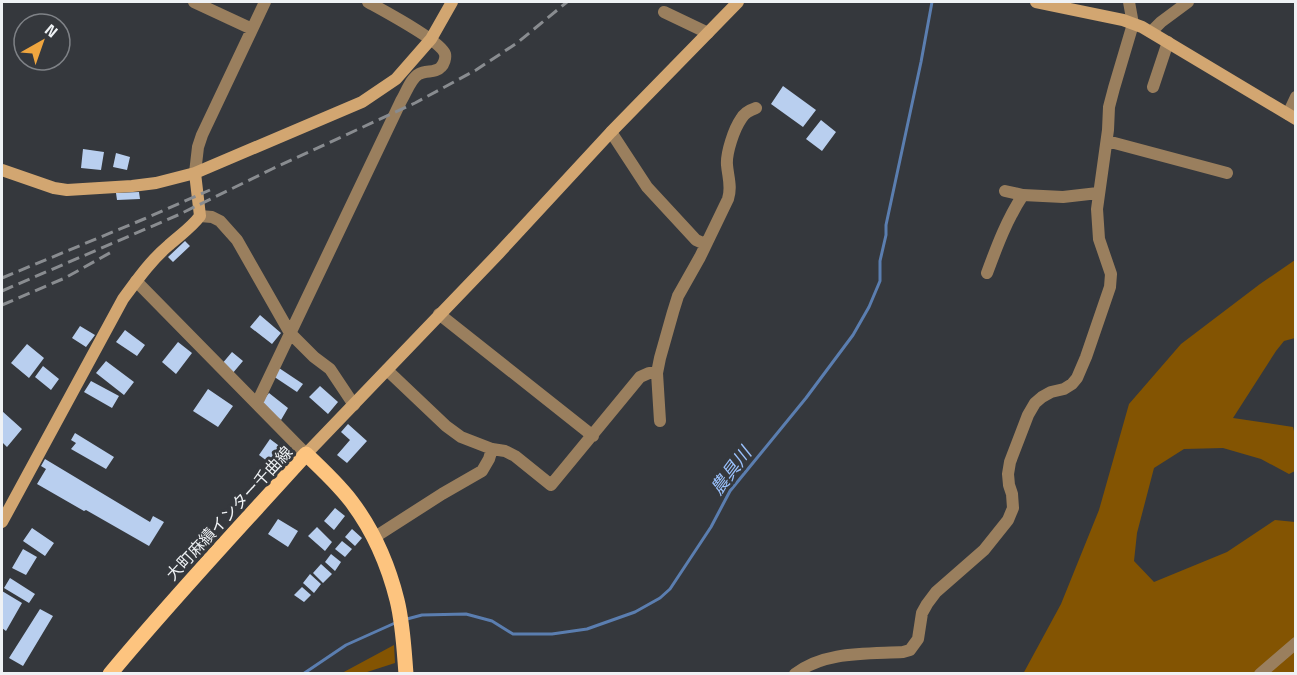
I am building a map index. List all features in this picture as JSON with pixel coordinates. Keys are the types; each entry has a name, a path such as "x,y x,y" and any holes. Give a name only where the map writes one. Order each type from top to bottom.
{"main road":[{"name":"大町麻績インター千曲線","path":"110,674 306,454 351,500 375,537 398,606 406,674"}],"street":[{"path":"194,2 252,29"},
{"path":"2,522 123,299 158,255 189,229 200,216 195,174 198,147 266,2"},
{"path":"256,403 401,101 419,74 437,70 446,59 444,51 431,39 368,2"},
{"path":"2,170 54,188 67,190 156,183 195,174 362,102 396,79 431,39 452,2"},
{"path":"136,281 306,454 499,253 611,132 738,2"},
{"path":"1036,2 1123,20 1151,32 1292,116 1296,97"},
{"path":"795,674 813,663 835,657 910,650 918,639 922,613 936,592 984,550 1008,520 1013,508 1008,474 1010,462 1028,415 1042,397 1064,389 1077,378 1110,287 1111,274 1097,229 1098,193 1113,88 1133,24 1129,2"},
{"path":"1151,32 1188,2"},
{"path":"664,12 708,33"},
{"path":"1153,87 1168,42"},
{"path":"660,421 657,373 678,296 730,192 727,164 741,117 756,108"},
{"path":"611,132 647,188 696,240 705,244"},
{"path":"1107,141 1227,173"},
{"path":"1005,191 1023,195 1063,197 1098,193"},
{"path":"987,273 1004,227 1023,195"},
{"path":"200,216 220,220 237,240 290,333 330,369 354,405"},
{"path":"439,314 592,436"},
{"path":"387,370 446,426 461,437 492,449 506,451 552,485 640,377 649,373 657,373"},
{"path":"375,537 482,471 492,449"},
{"path":"1260,674 1296,643"}],"shaded area":[{"path":"1295,260 1295,338 1284,341 1276,351 1233,418 1293,427 1295,471 1289,474 1261,459 1223,448 1184,449 1154,468 1137,533 1134,561 1154,582 1227,552 1275,520 1295,522 1295,673 1023,674 1061,604 1099,510 1129,404 1181,344"},
{"path":"394,645 395,663 364,673 342,673"}],"building":[{"path":"783,86 816,110 803,127 771,104"},
{"path":"821,120 836,132 822,151 806,139"},
{"path":"83,149 104,152 101,170 81,168"},
{"path":"116,153 130,157 127,170 113,167"},
{"path":"139,192 140,199 117,200 116,193"},
{"path":"185,241 190,246 173,262 168,257"},
{"path":"260,315 281,333 272,344 250,327"},
{"path":"80,326 95,335 86,347 72,338"},
{"path":"125,330 145,345 137,356 116,342"},
{"path":"178,342 192,353 176,374 162,362"},
{"path":"27,344 44,358 29,378 11,363"},
{"path":"232,352 243,361 232,374 221,365"},
{"path":"106,361 134,382 124,395 96,373"},
{"path":"43,366 59,379 51,390 35,377"},
{"path":"279,368 303,384 297,392 273,376"},
{"path":"91,381 119,396 112,408 84,392"},
{"path":"320,386 338,402 328,414 309,397"},
{"path":"208,389 233,406 218,427 193,411"},
{"path":"269,393 288,408 281,420 260,404"},
{"path":"2,411 22,429 7,447 2,442"},
{"path":"348,424 367,441 347,463 337,455 350,440 341,432"},
{"path":"75,433 114,457 106,469 71,449 76,443 71,440"},
{"path":"270,439 282,448 278,454 282,457 275,467 259,455"},
{"path":"45,459 150,522 153,516 164,522 149,546 37,484 46,469 41,466"},
{"path":"335,508 345,516 334,530 324,521"},
{"path":"278,519 298,531 288,547 268,534"},
{"path":"317,527 332,542 325,551 308,536"},
{"path":"32,528 54,543 45,556 23,541"},
{"path":"352,529 362,538 355,546 345,537"},
{"path":"342,541 352,549 345,557 335,549"},
{"path":"23,549 37,557 26,575 12,568"},
{"path":"331,554 341,562 335,571 325,562"},
{"path":"321,564 332,574 323,583 313,573"},
{"path":"310,574 321,584 314,593 303,583"},
{"path":"10,578 35,594 29,603 4,588"},
{"path":"302,587 311,595 304,602 294,595"},
{"path":"2,591 22,603 6,631 2,628"},
{"path":"40,609 53,616 23,666 9,658"}],"waterway":[{"name":"農具川","path":"407,619 422,615 466,614 492,621 513,634 552,634 587,629 635,612 660,598 670,589 711,527 730,491 806,398 853,335 869,307 880,281 880,261 886,225 932,2"},
{"name":"農具川","path":"303,674 346,645 395,623"}],"railway":[{"path":"2,291 178,215 415,103 476,70 517,43 567,2"},
{"path":"2,278 210,190"},
{"path":"2,305 65,278 115,250"}]}
